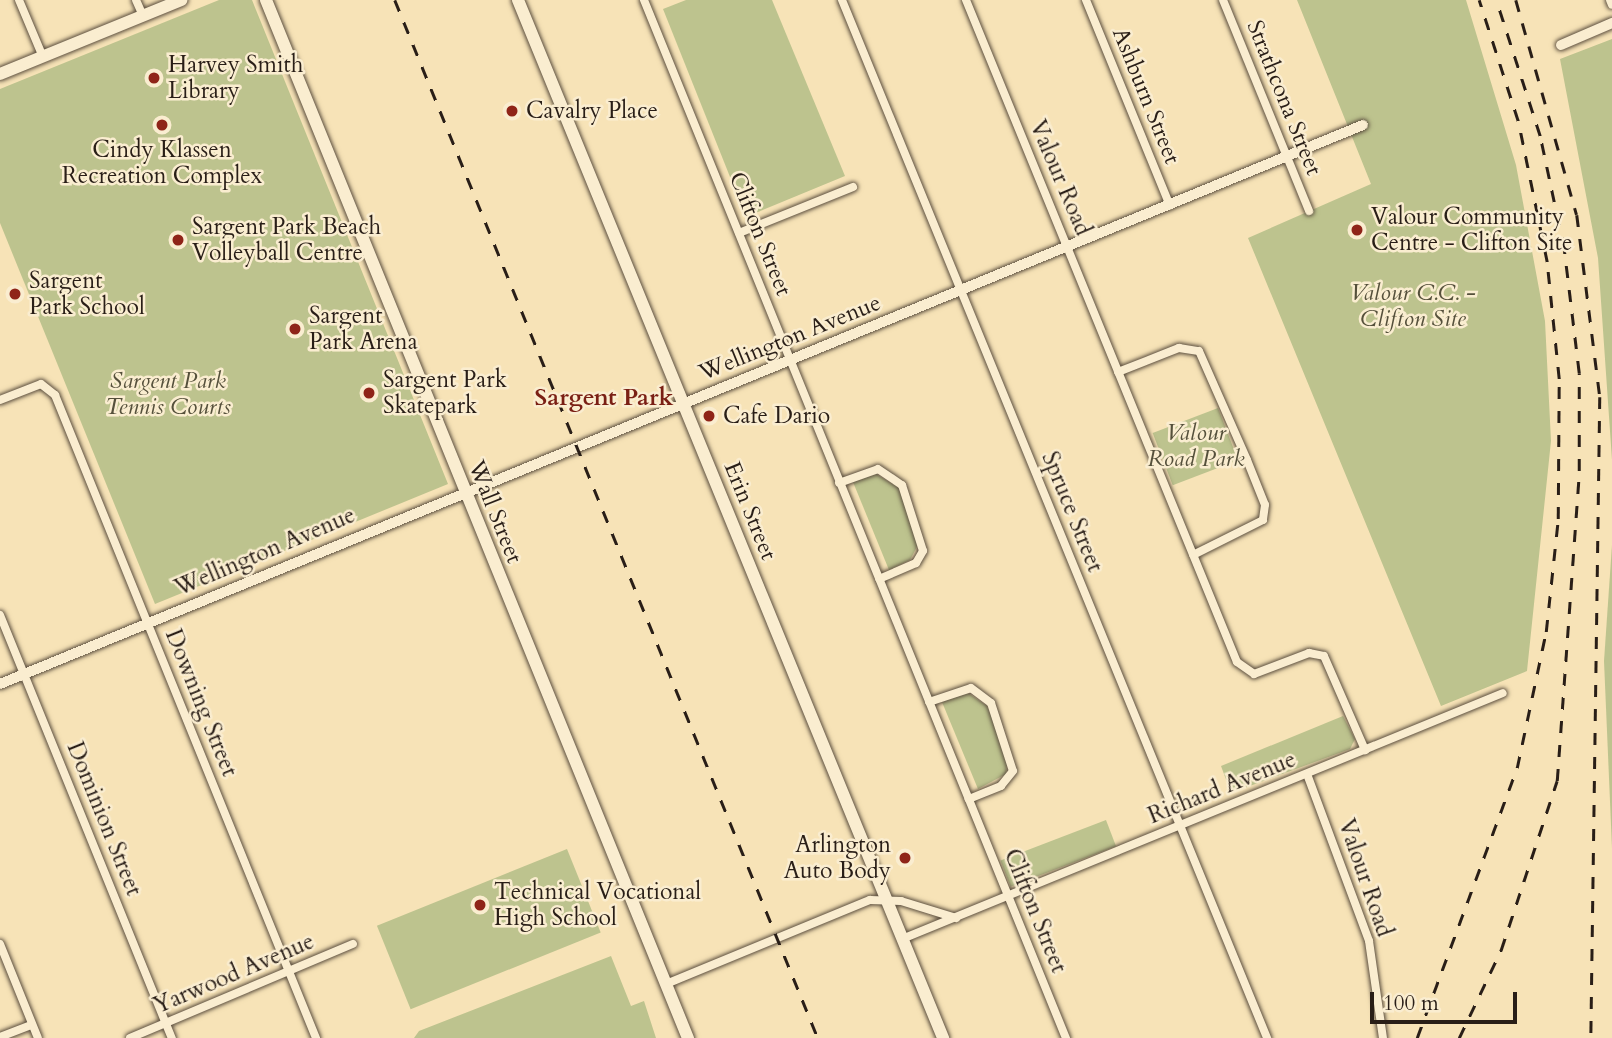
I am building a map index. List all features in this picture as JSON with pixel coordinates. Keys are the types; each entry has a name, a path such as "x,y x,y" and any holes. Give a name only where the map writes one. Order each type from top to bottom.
{"main road":[{"path":"0,74 181,0"},
{"name":"Wall Street","path":"266,0 688,1038"},
{"name":"Erin Street","path":"518,0 943,1038"}],"street":[{"path":"19,0 43,57"},
{"path":"136,0 143,16"},
{"name":"Clifton Street","path":"644,0 1066,1038"},
{"name":"Spruce Street","path":"842,0 1267,1038"},
{"name":"Valour Road","path":"966,0 1238,665 1254,674 1309,653 1324,656 1365,750"},
{"name":"Ashburn Street","path":"1086,0 1170,206"},
{"name":"Strathcona Street","path":"1223,0 1309,211"},
{"path":"1610,0 1612,5"},
{"path":"1561,45 1612,23"},
{"name":"Wellington Avenue","path":"0,684 1363,125"},
{"path":"739,233 853,187"},
{"path":"1118,372 1179,348 1199,351 1253,473 1265,505 1261,523 1193,555"},
{"name":"Downing Street","path":"0,400 48,385 148,623 316,1038"},
{"path":"839,482 878,469 902,485 923,551 911,566 879,579"},
{"name":"Dominion Street","path":"0,615 172,1038"},
{"path":"929,702 971,688 991,703 1013,771 1001,786 968,799"},
{"name":"Richard Avenue","path":"902,939 1503,693"},
{"name":"Valour Road","path":"1307,774 1366,933 1383,1038"},
{"path":"666,984 870,900 886,899 956,918"},
{"path":"0,944 38,1038"},
{"name":"Yarwood Avenue","path":"130,1038 353,944"},
{"path":"0,1037 32,1025"}],"green space":[{"name":"Sargent Park Tennis Courts","path":"219,0 252,0 448,484 155,604 0,223 0,89"},
{"path":"686,0 772,0 845,176 746,217 663,9"},
{"name":"Valour C.C. - Clifton Site","path":"1297,0 1466,0 1516,165 1545,321 1551,441 1527,671 1441,706 1248,238 1371,184"},
{"path":"1612,39 1612,460 1598,258 1560,59"},
{"name":"Valour Road Park","path":"1218,408 1238,460 1173,485 1153,433"},
{"path":"876,474 899,488 919,543 910,560 889,570 853,482"},
{"path":"1612,545 1612,848 1604,661"},
{"path":"968,693 987,706 1008,756 1006,774 978,789 942,702"},
{"path":"1343,716 1355,739 1350,749 1231,793 1221,766"},
{"path":"1106,820 1116,846 1011,887 1001,860"},
{"path":"567,849 601,932 411,1009 377,926"},
{"path":"611,956 631,1006 644,1001 656,1038 414,1038 419,1031"}],"railway":[{"path":"395,0 818,1038"},
{"path":"1417,1038 1517,768 1546,632 1558,519 1559,379 1547,262 1518,121 1479,0"},
{"path":"1459,1038 1501,950 1557,781 1579,471 1579,373 1564,249 1540,136 1496,0"},
{"path":"1516,0 1577,215 1600,397 1591,1038"}],"place":[{"name":"Harvey Smith Library","path":"154,78"},
{"name":"Cavalry Place","path":"512,111"},
{"name":"Cindy Klassen Recreation Complex","path":"162,125"},
{"name":"Valour Community Centre - Clifton Site","path":"1357,230"},
{"name":"Sargent Park Beach Volleyball Centre","path":"178,240"},
{"name":"Sargent Park School","path":"15,294"},
{"name":"Sargent Park Arena","path":"295,329"},
{"name":"Sargent Park Skatepark","path":"369,393"},
{"name":"Cafe Dario","path":"709,416"},
{"name":"Arlington Auto Body","path":"905,858"},
{"name":"Technical Vocational High School","path":"480,905"}],"district":[{"name":"Sargent Park","path":"604,398"}]}
